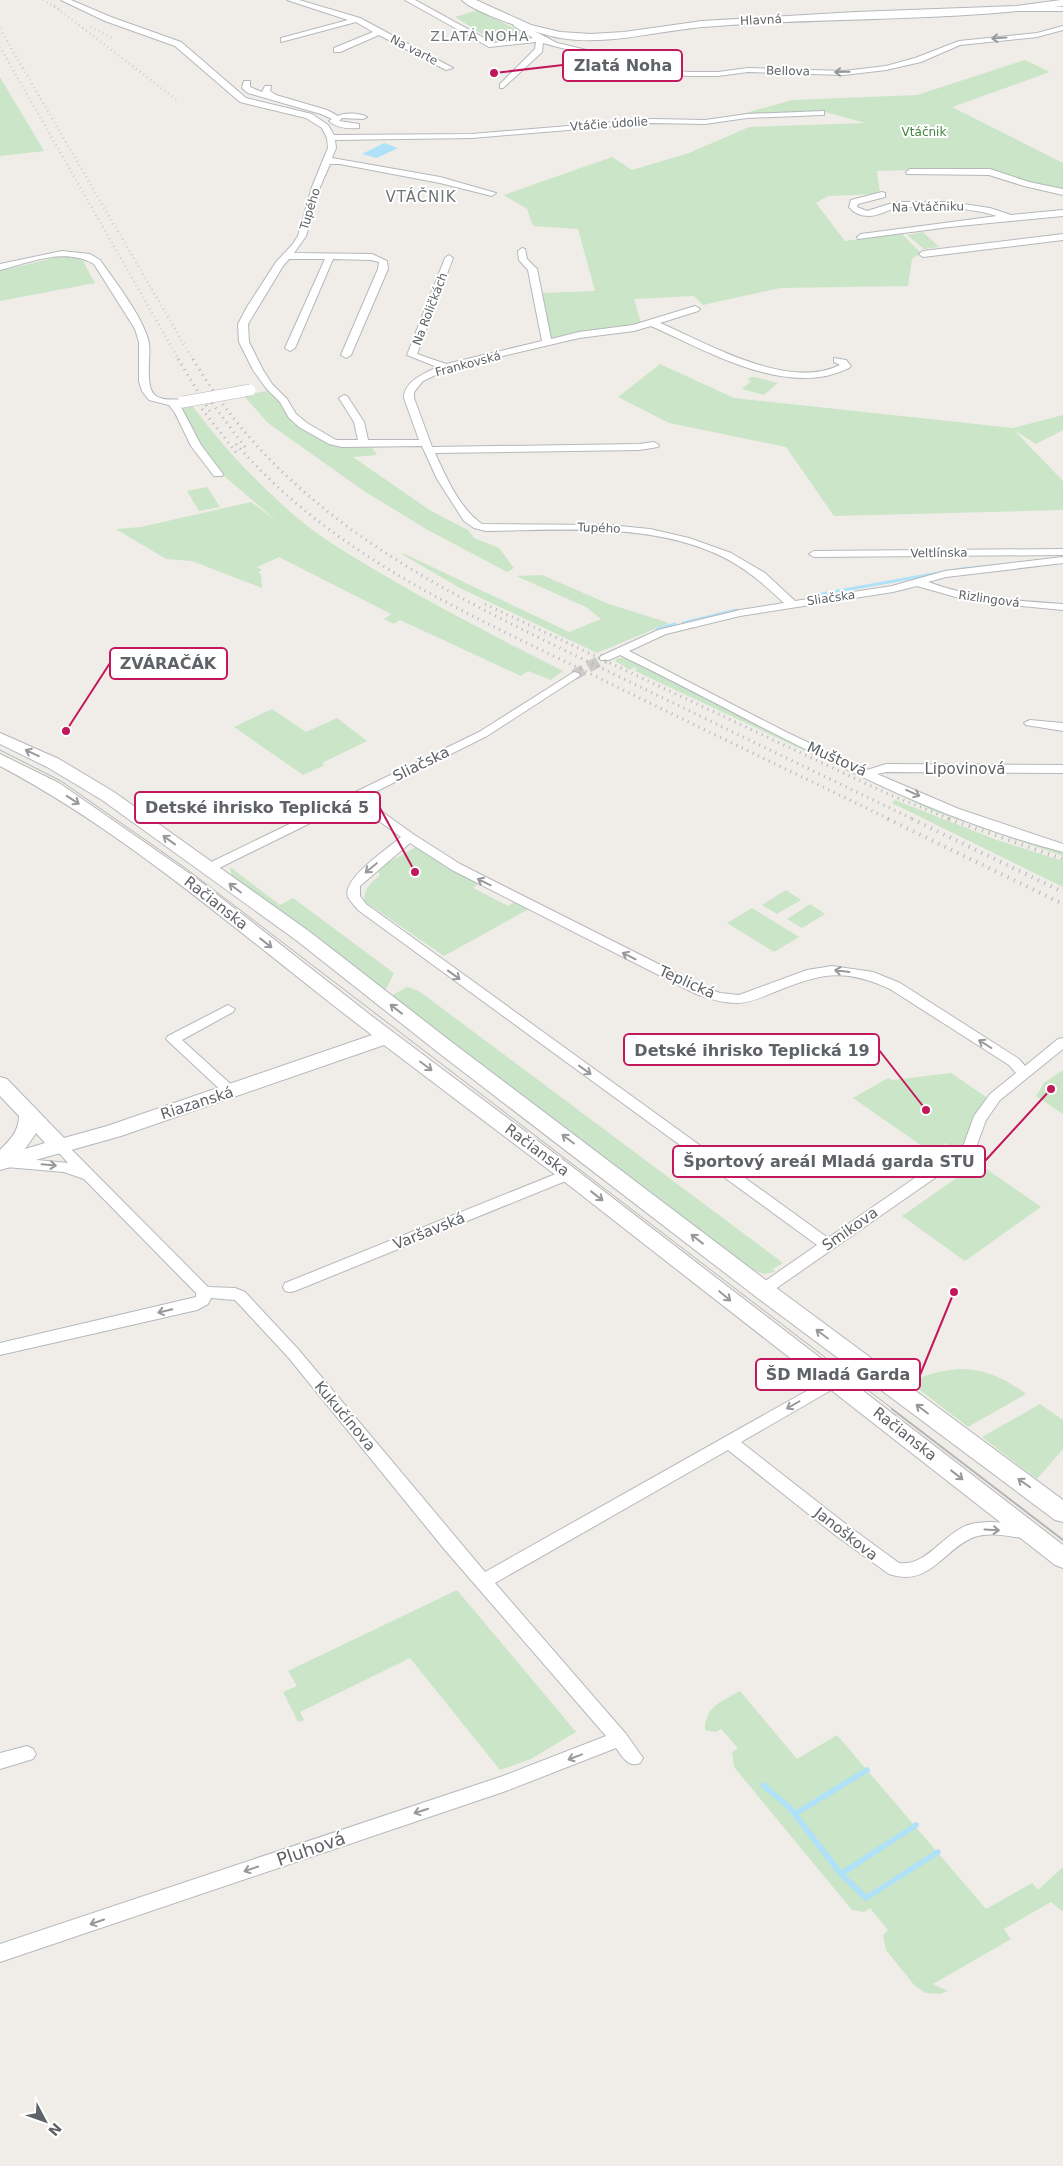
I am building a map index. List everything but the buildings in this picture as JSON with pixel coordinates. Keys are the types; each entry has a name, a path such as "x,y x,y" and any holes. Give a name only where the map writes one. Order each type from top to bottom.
{"main road":[{"name":"Hlavná","path":"467,0 517,24 548,33 591,37 638,33 689,25 1016,9 1063,3"},
{"name":"Račianska","path":"0,738 53,763 108,796 303,936 442,1045 763,1290 1063,1513"},
{"name":"Račianska","path":"0,759 53,787 187,880 387,1037 568,1174 1032,1532 1063,1558"},
{"name":"Riazanská","path":"1,1162 114,1131 387,1037"},
{"path":"0,1084 60,1146"},
{"path":"1,1162 27,1131 30,1125 29,1113"}],"street":[{"path":"65,0 108,19 178,44 196,57 209,72 243,100 309,116 323,124 331,140"},
{"name":"Na varte","path":"291,0 357,20 449,68"},
{"path":"409,0 492,46 540,40 539,50 503,86"},
{"path":"1016,9 1063,9"},
{"path":"284,40 357,20"},
{"name":"Bellova","path":"517,24 540,40 554,45 605,56 642,70 718,74 748,70 844,73 886,68 918,60 958,43 1048,33 1063,28"},
{"name":"Na varte","path":"337,50 379,32"},
{"path":"247,83 246,88 251,91 324,112"},
{"path":"268,88 266,92 273,97"},
{"path":"319,104 318,106 324,112 340,124 356,126"},
{"path":"335,120 343,106"},
{"name":"Vtáčie údolie","path":"331,140 472,136 652,121 705,122 747,116 821,113"},
{"path":"335,120 363,117"},
{"name":"Tupého","path":"331,140 332,148 316,188 302,236 296,246 279,264 244,324 244,342 269,386 284,401 292,416 303,425 333,442 342,444 364,443 427,446 442,479 468,520 478,526 486,528 617,528 668,536 702,546 745,564 776,586 792,604"},
{"path":"326,161 340,161 440,180 492,193"},
{"path":"910,172 990,172 1027,184 1063,192"},
{"name":"Na Vtáčniku","path":"882,195 856,201 853,207 861,213 872,214 896,205 959,205 990,211 1010,218"},
{"name":"Na Vtáčniku","path":"861,237 949,224 1063,213"},
{"path":"923,254 1063,237"},
{"path":"522,251 522,260 532,269 547,343"},
{"path":"0,267 67,253 89,256 96,262 140,328 145,339 144,381 146,394 150,398 158,401 178,403 269,386"},
{"path":"286,256 372,257 383,261 383,269 346,355"},
{"path":"290,348 330,257"},
{"name":"Na Roličkách","path":"445,367 412,355 449,258"},
{"name":"Frankovská","path":"427,446 409,398 409,392 420,379 445,367 579,335 634,328 695,309"},
{"path":"652,323 758,369 771,372 810,376 832,372 846,366 843,362 837,360"},
{"path":"344,398 359,422 364,443"},
{"path":"178,403 196,446 218,474"},
{"path":"427,446 639,447 654,445"},
{"name":"Veltlínska","path":"814,554 1063,552"},
{"name":"Sliačska","path":"605,658 662,632 685,626 792,604 868,593 945,574 1063,560"},
{"path":"1047,563 1063,565"},
{"name":"Rizlingová","path":"917,582 968,597 1063,607"},
{"name":"Muštová","path":"620,651 775,730 868,773 974,818 1063,848"},
{"name":"Sliačska","path":"209,868 483,734 574,675"},
{"path":"1030,723 1063,727"},
{"name":"Lipovinová","path":"868,773 886,768 1063,769"},
{"name":"Teplická","path":"354,797 408,837 456,867 701,991 719,997 739,999 755,995 807,974 832,970 874,976 895,986 1007,1057 1024,1073"},
{"path":"408,837 360,878 354,886 354,896 357,902 827,1245"},
{"path":"228,1009 173,1039 231,1092"},
{"name":"Smikova","path":"763,1290 970,1147 979,1120 995,1097 1063,1042"},
{"path":"0,1349 198,1304 203,1300 204,1292 93,1177 60,1146"},
{"path":"1,1162 65,1167 93,1177"},
{"name":"Varšavská","path":"290,1287 568,1174"},
{"name":"Kukučínova","path":"204,1292 240,1296 293,1353 451,1545 620,1739 634,1758"},
{"path":"484,1581 835,1381"},
{"name":"Janoškova","path":"729,1442 895,1570 903,1572 912,1571 926,1564 971,1531 1032,1532"},
{"name":"Pluhová","path":"0,1953 506,1783 620,1739"},
{"path":"0,1761 27,1754"}],"green space":[{"path":"477,10 522,32 528,39 495,42 455,17"},
{"name":"Vtáčnik","path":"1025,60 1050,72 952,107 1063,163 1063,191 1001,175 990,168 877,171 880,194 828,196 816,203 845,241 901,233 921,253 912,259 908,286 780,288 703,305 694,296 634,299 641,323 550,339 541,293 595,291 578,229 533,226 527,209 504,195 612,157 632,170 689,153 749,127 865,123 822,111 742,114 792,100 917,95"},
{"path":"0,77 44,151 0,156"},
{"path":"923,232 939,247 924,249 907,235"},
{"path":"57,257 72,257 83,261 95,283 0,301 0,271"},
{"path":"660,364 734,398 1013,428 1063,415 1063,430 1036,444 1014,430 1063,481 1063,510 834,516 786,447 669,423 618,397"},
{"path":"751,377 778,383 764,395 742,389 751,381 747,380"},
{"path":"267,391 279,402 293,424 332,444 346,447 371,446 377,455 353,457 431,511 468,530 474,538 499,548 514,568 507,572 426,529 364,491 268,423 243,395"},
{"path":"191,404 214,434 253,476 314,531 427,600 563,671 551,680 528,671 521,676 400,620 394,624 384,619 391,614 279,557 257,567 262,570 258,572 261,574 262,588 192,561 166,559 116,529 141,527 251,502 278,522 223,475 202,447 180,405"},
{"path":"207,487 220,507 199,511 187,491"},
{"path":"400,553 569,632 601,619 586,607 516,576 542,575 609,604 669,623 597,653 460,588"},
{"path":"618,658 626,658 781,737 857,771 1063,850 1063,856 933,811 635,671 637,669 634,667 630,670 615,661"},
{"path":"272,709 306,732 337,718 367,741 322,763 325,765 303,775 234,727"},
{"path":"895,800 997,840 1063,861 1063,887 892,803"},
{"path":"416,847 453,872 456,871 479,883 473,888 508,906 515,901 529,909 444,956 364,901 367,889 380,875 378,872 384,865"},
{"path":"230,867 280,905 293,898 394,973 385,991 232,878"},
{"path":"786,890 801,900 777,914 762,905"},
{"path":"810,904 825,914 802,928 787,919"},
{"path":"752,908 799,937 774,952 727,923"},
{"path":"407,987 419,991 783,1263 773,1269 775,1272 764,1274 748,1268 391,996"},
{"path":"1063,1070 1063,1114 1036,1096 1044,1083"},
{"path":"951,1073 986,1097 987,1101 966,1140 955,1150 945,1143 932,1153 853,1098 888,1078 893,1080"},
{"path":"978,1163 1041,1207 965,1261 902,1216"},
{"path":"958,1369 986,1373 1010,1383 1026,1394 968,1427 912,1384 928,1375"},
{"path":"1040,1404 1063,1420 1063,1449 1037,1479 982,1437"},
{"path":"457,1590 576,1732 531,1759 500,1770 410,1658 300,1712 304,1720 298,1722 283,1692 297,1686 288,1671"},
{"path":"740,1691 797,1759 837,1735 986,1909 1032,1883 1038,1890 1063,1867 1063,1910 1051,1902 1004,1929 1011,1939 933,1984 948,1991 940,1994 926,1993 915,1986 886,1950 883,1935 888,1930 870,1908 864,1912 852,1910 734,1767 732,1752 738,1748 721,1729 716,1732 705,1730 711,1710"}],"water":[{"path":"384,143 398,148 377,158 362,154"}],"waterway":[{"path":"816,595 961,569 1010,564"},
{"path":"683,623 737,610"},
{"path":"657,629 675,624"},
{"path":"795,1814 867,1770"},
{"path":"763,1785 790,1808 841,1874"},
{"path":"841,1874 916,1825"},
{"path":"841,1874 866,1898 938,1852"}],"tunnel":[{"path":"574,675 605,658"}],"tram line":[{"path":"0,750 61,781 184,867 894,1410"},
{"path":"892,1409 1063,1540"}],"railway":[{"path":"43,0 57,8"},
{"path":"57,8 177,100"},
{"path":"91,27 114,39"},
{"path":"0,29 193,360"},
{"path":"0,47 179,360"},
{"path":"178,359 211,413"},
{"path":"193,359 232,417 277,467 327,511 381,550 438,585 497,617 915,820"},
{"path":"212,403 245,447"},
{"path":"202,409 238,455"},
{"path":"236,444 280,489 330,530 366,555 442,600 520,640 891,820"},
{"path":"485,604 888,794 952,820"},
{"path":"888,819 1063,904"},
{"path":"912,819 1063,892"},
{"path":"949,819 1063,859"}],"place":[{"name":"Zlatá Noha","path":"494,73"},
{"name":"ZVÁRAČÁK","path":"66,731"},
{"name":"Detské ihrisko Teplická 5","path":"415,872"},
{"name":"Športový areál Mladá garda STU","path":"1051,1089"},
{"name":"Detské ihrisko Teplická 19","path":"926,1110"},
{"name":"ŠD Mladá Garda","path":"954,1292"}],"district":[{"name":"ZLATÁ NOHA","path":"480,36"},
{"name":"VTÁČNIK","path":"421,197"}]}
